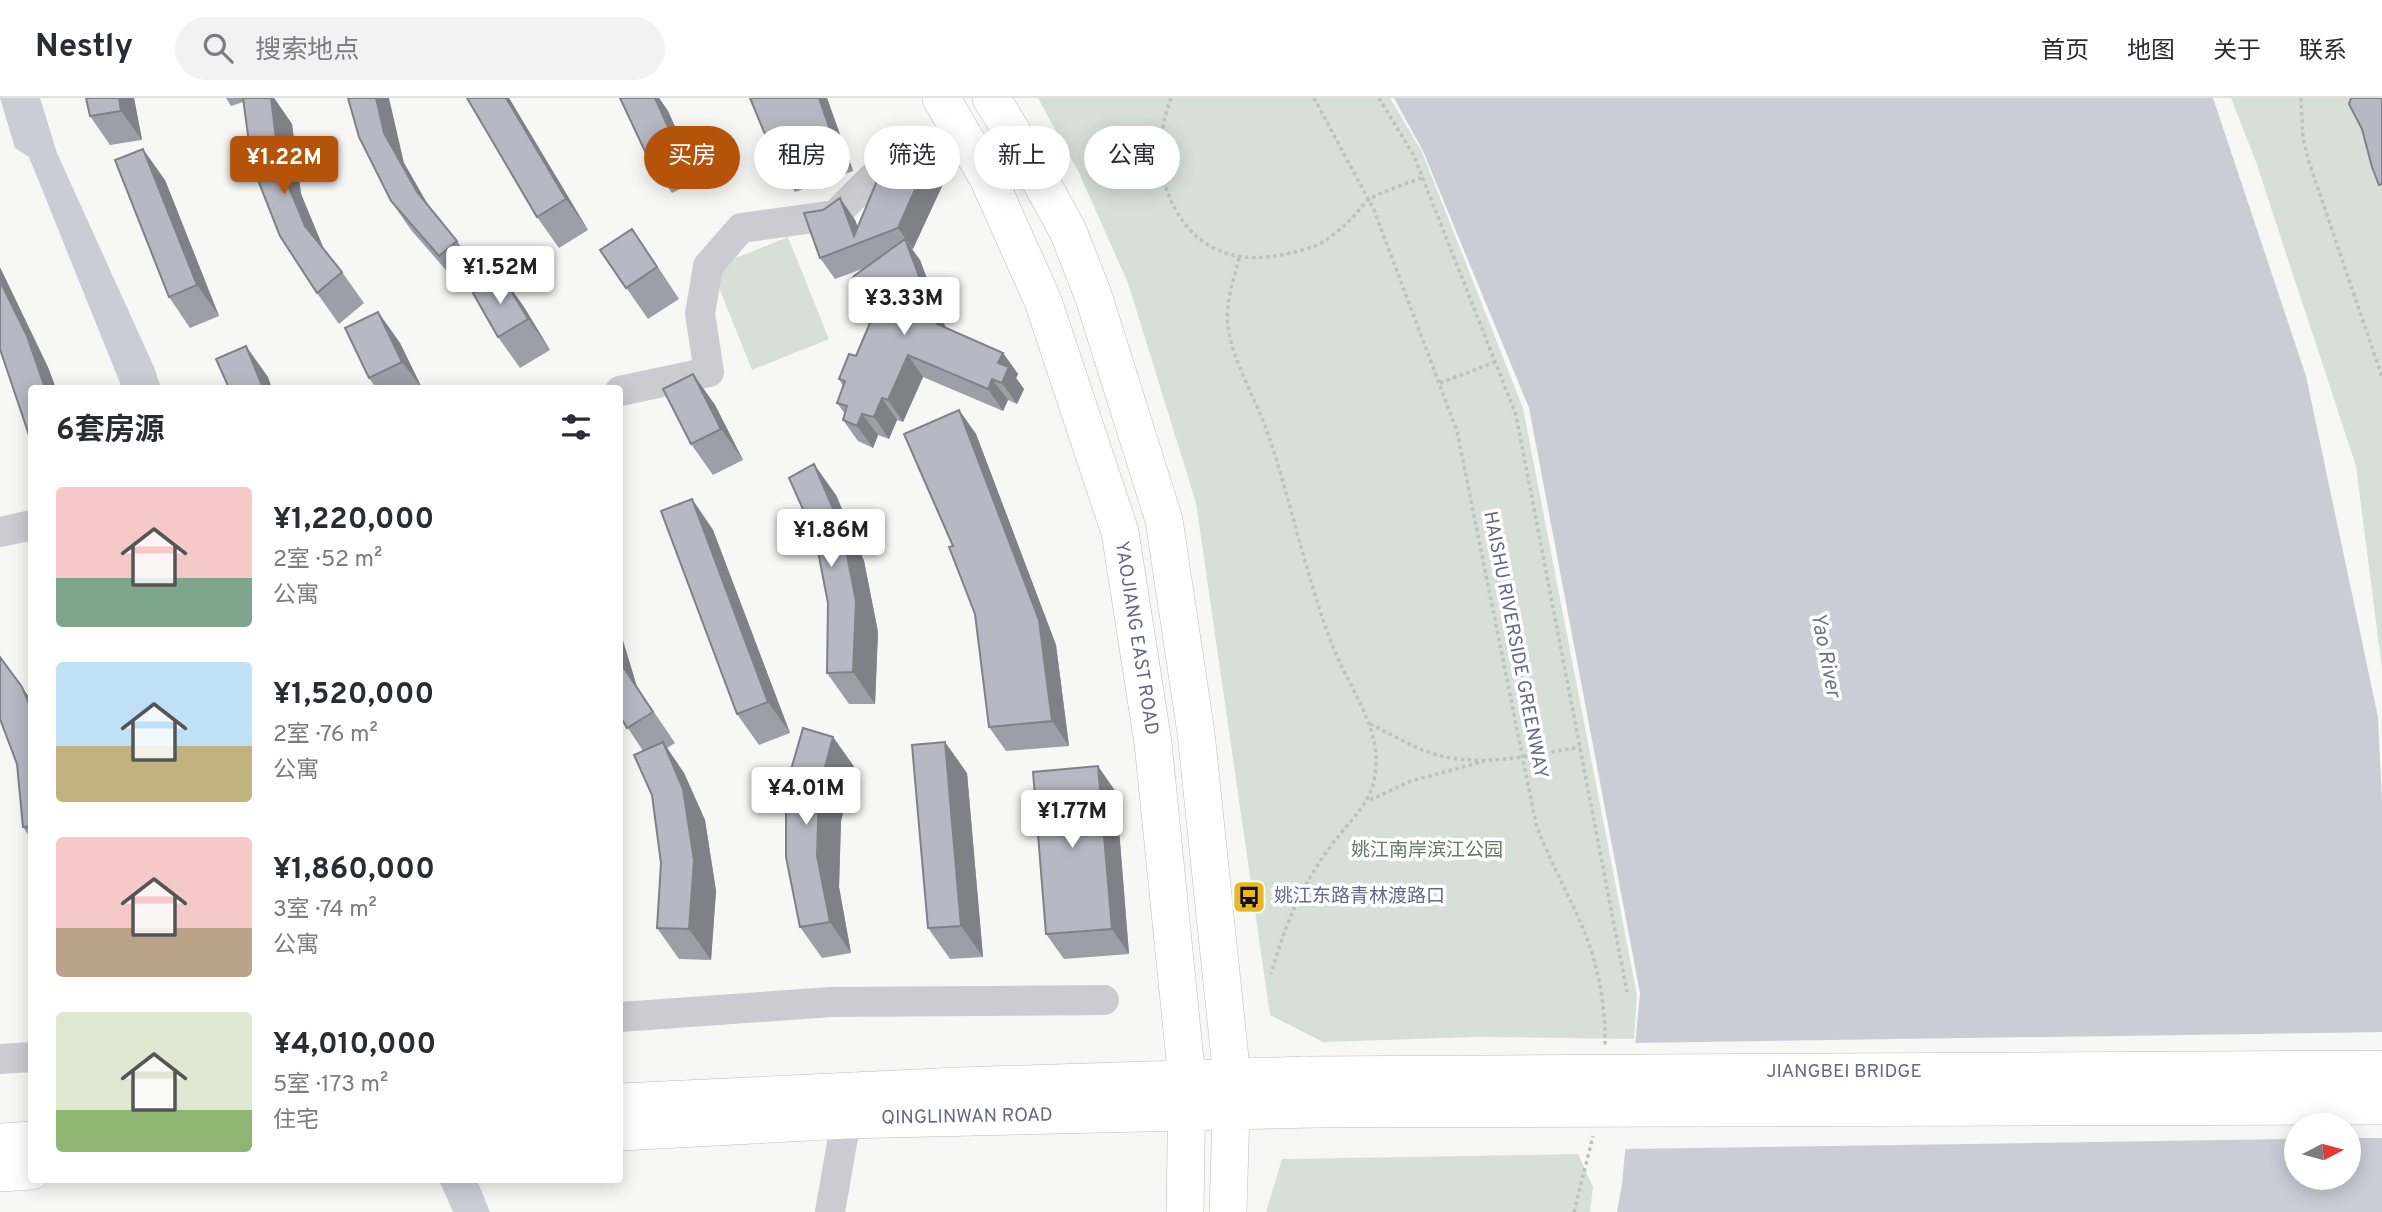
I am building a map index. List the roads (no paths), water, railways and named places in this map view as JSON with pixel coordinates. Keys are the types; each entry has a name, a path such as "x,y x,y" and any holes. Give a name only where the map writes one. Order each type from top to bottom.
{"main road":[{"name":"YAOJIANG EAST ROAD","path":"942,98 987,176 1043,301 1120,532 1153,743 1187,1095 1185,1212"},
{"path":"991,98 1068,230 1093,295 1164,520 1196,733 1231,1094 1228,1212"},
{"name":"JIANGBEI BRIDGE","path":"1311,1092 2382,1069"},
{"name":"QINGLINWAN ROAD","path":"623,1101 959,1086 1187,1095"},
{"name":"QINGLINWAN ROAD","path":"623,1132 846,1120 1187,1095 1311,1092"},
{"name":"JIANGBEI BRIDGE","path":"1311,1092 2382,1106"},
{"path":"0,1142 28,1140"},
{"path":"0,1173 28,1171"}],"street":[{"path":"623,390 709,372 700,314 708,266 741,228 835,215 882,168 962,132"},
{"path":"0,532 28,527"},
{"path":"623,1017 831,1002 1104,1000"},
{"path":"0,1059 28,1057"},
{"path":"830,1212 846,1120"}],"water":[{"path":"0,98 40,98 57,153 160,385 121,385 29,157 15,148"},
{"name":"Yao River","path":"1394,98 2213,98 2306,376 2378,717 2382,801 2382,1212 1617,1212 1640,993 1529,408 1423,151"},
{"path":"440,1183 478,1183 490,1212 453,1212"}],"place":[{"name":"姚江东路青林渡路口","path":"1249,897"}],"park label":[{"name":"姚江南岸滨江公园","path":"1427,851"}]}
